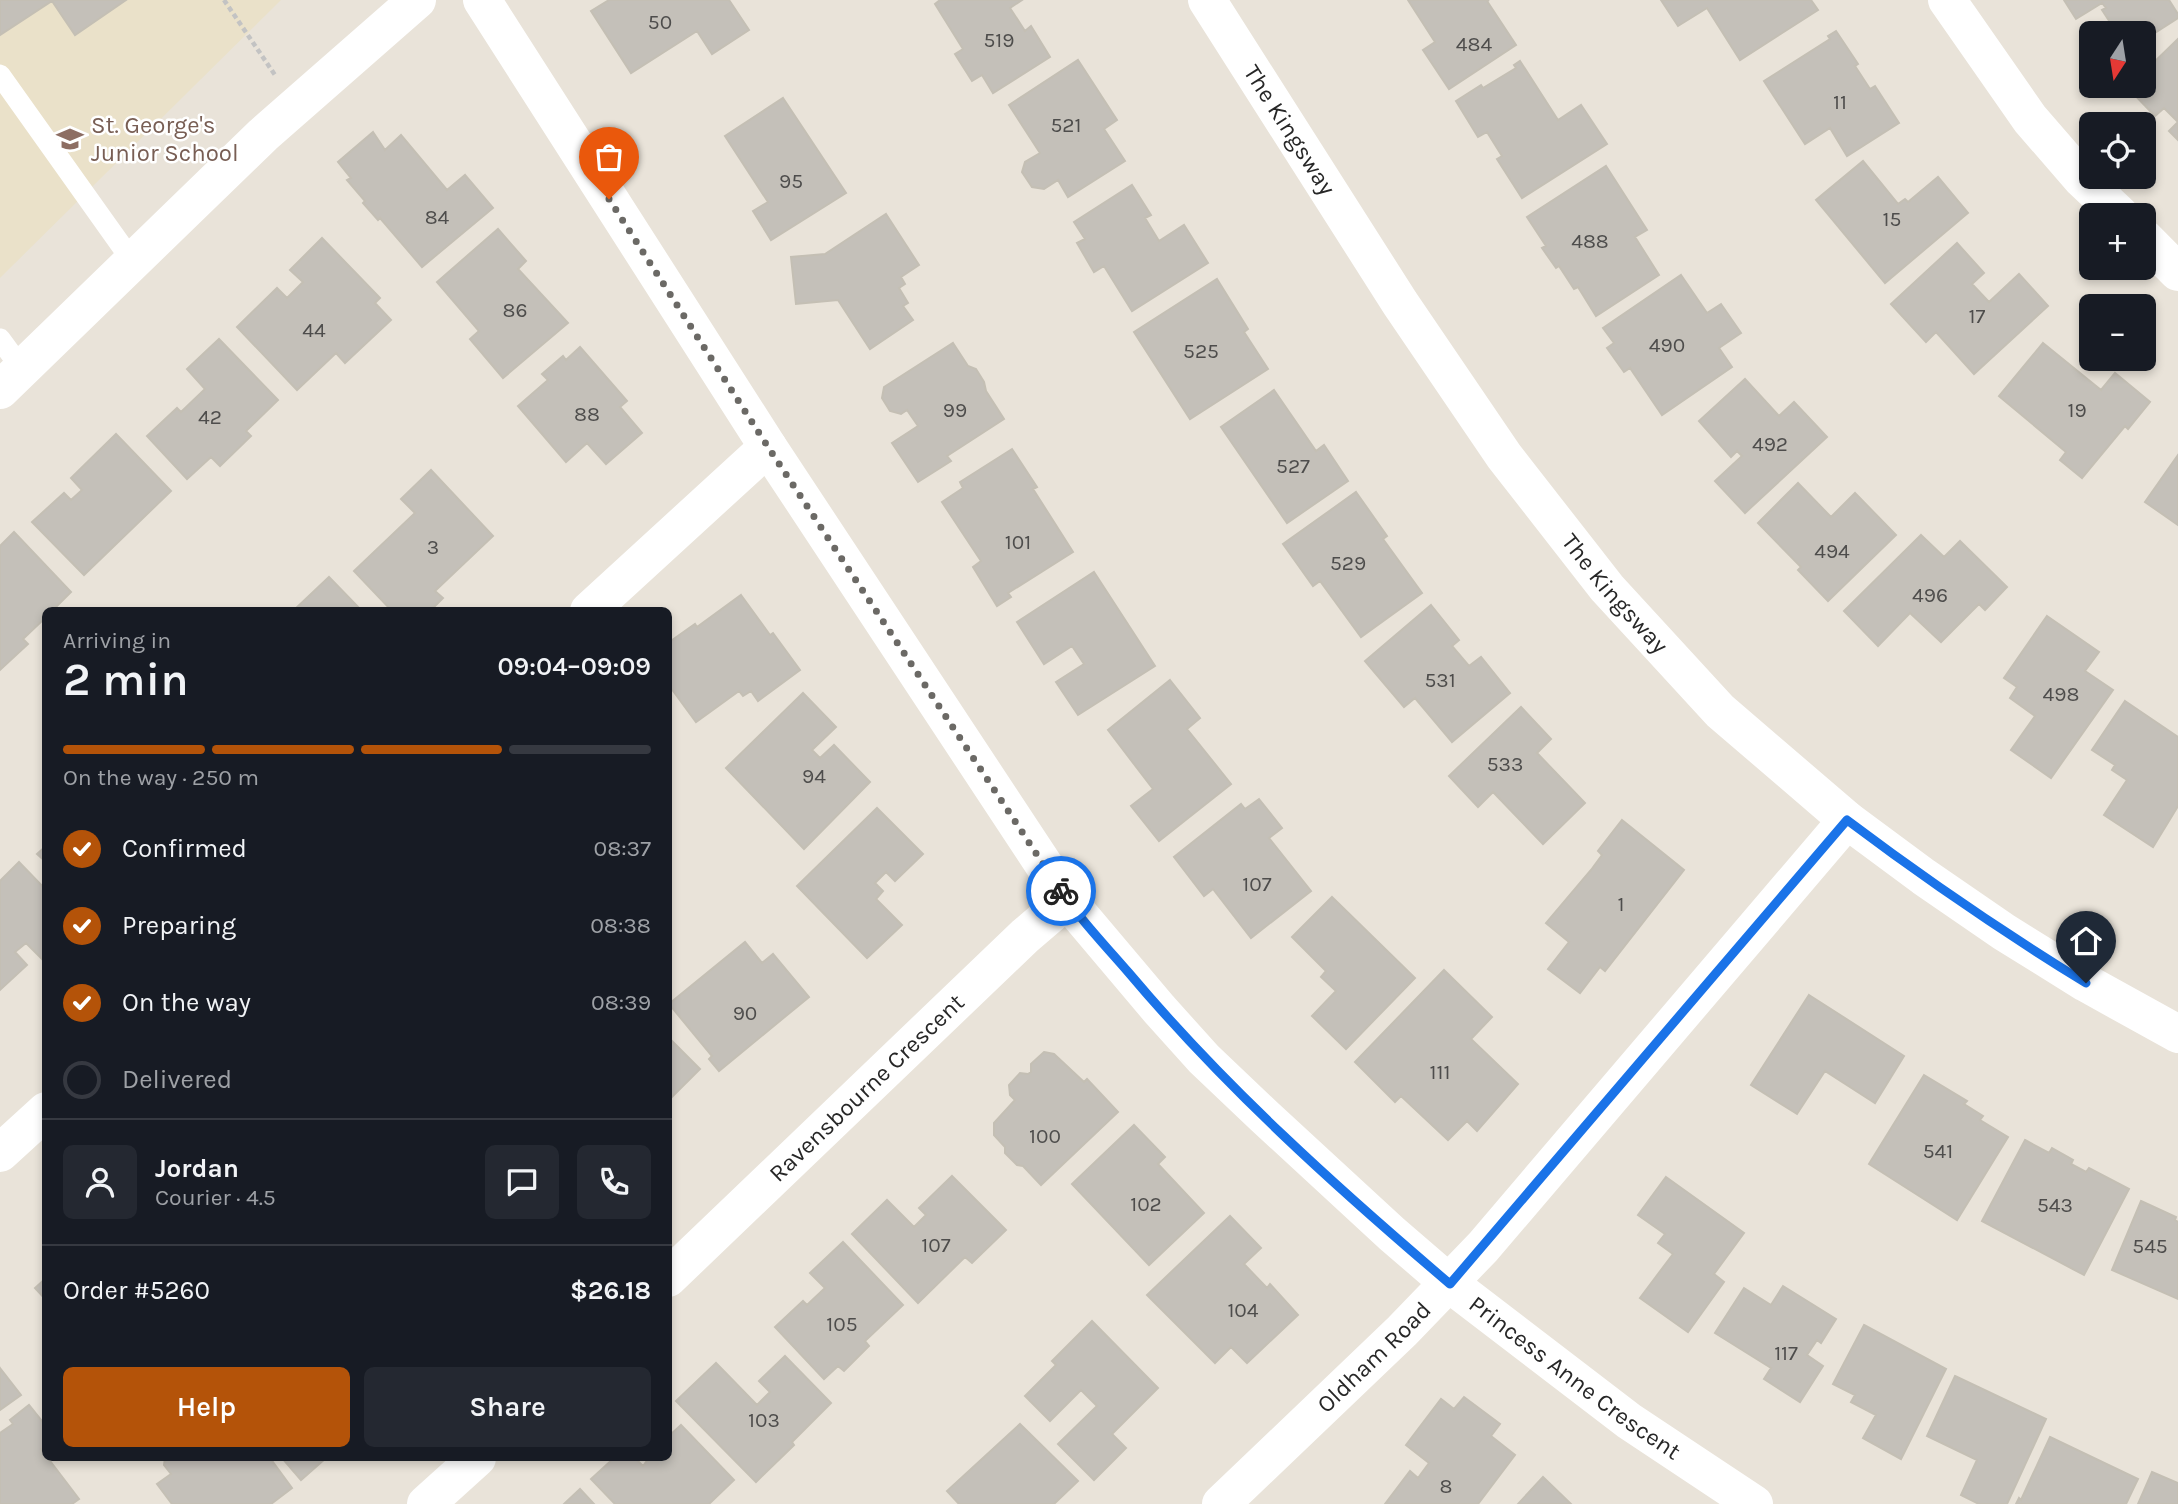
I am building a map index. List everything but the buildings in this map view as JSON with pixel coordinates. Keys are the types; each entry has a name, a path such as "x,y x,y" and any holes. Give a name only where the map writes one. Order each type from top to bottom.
{"street":[{"path":"7,366 133,262 296,105 417,0"},
{"name":"Princess Anne Crescent","path":"482,0 768,447 1067,900 1204,1059 1392,1234 1450,1284 1629,1421 1754,1504"},
{"name":"The Kingsway","path":"1207,0 1422,336 1504,456 1607,588 1720,710 1847,820 1924,877 2004,932 2086,983 2178,1034"},
{"path":"1947,0 2030,119 2082,179 2107,203"},
{"path":"2156,250 2178,272"},
{"path":"593,607 768,447"},
{"name":"Oldham Road","path":"1221,1504 1450,1284 1847,820"},
{"name":"Ravensbourne Crescent","path":"672,1274 1015,946 1067,900"},
{"path":"0,1153 42,1115"},
{"path":"426,1504 474,1461"}],"lane":[{"path":"0,75 133,262"}],"path":[{"path":"224,0 296,105"}],"shaded area":[{"name":"St. George's Junior School","path":"0,0 281,0 0,278"}],"way so far":[{"path":"609,199 768,447 1061,891"}],"place":[{"name":"St. George's Junior School","path":"70,139"}],"route":[{"path":"1061,891 1204,1059 1392,1234 1450,1284 1847,820 2004,932 2086,983"}]}
